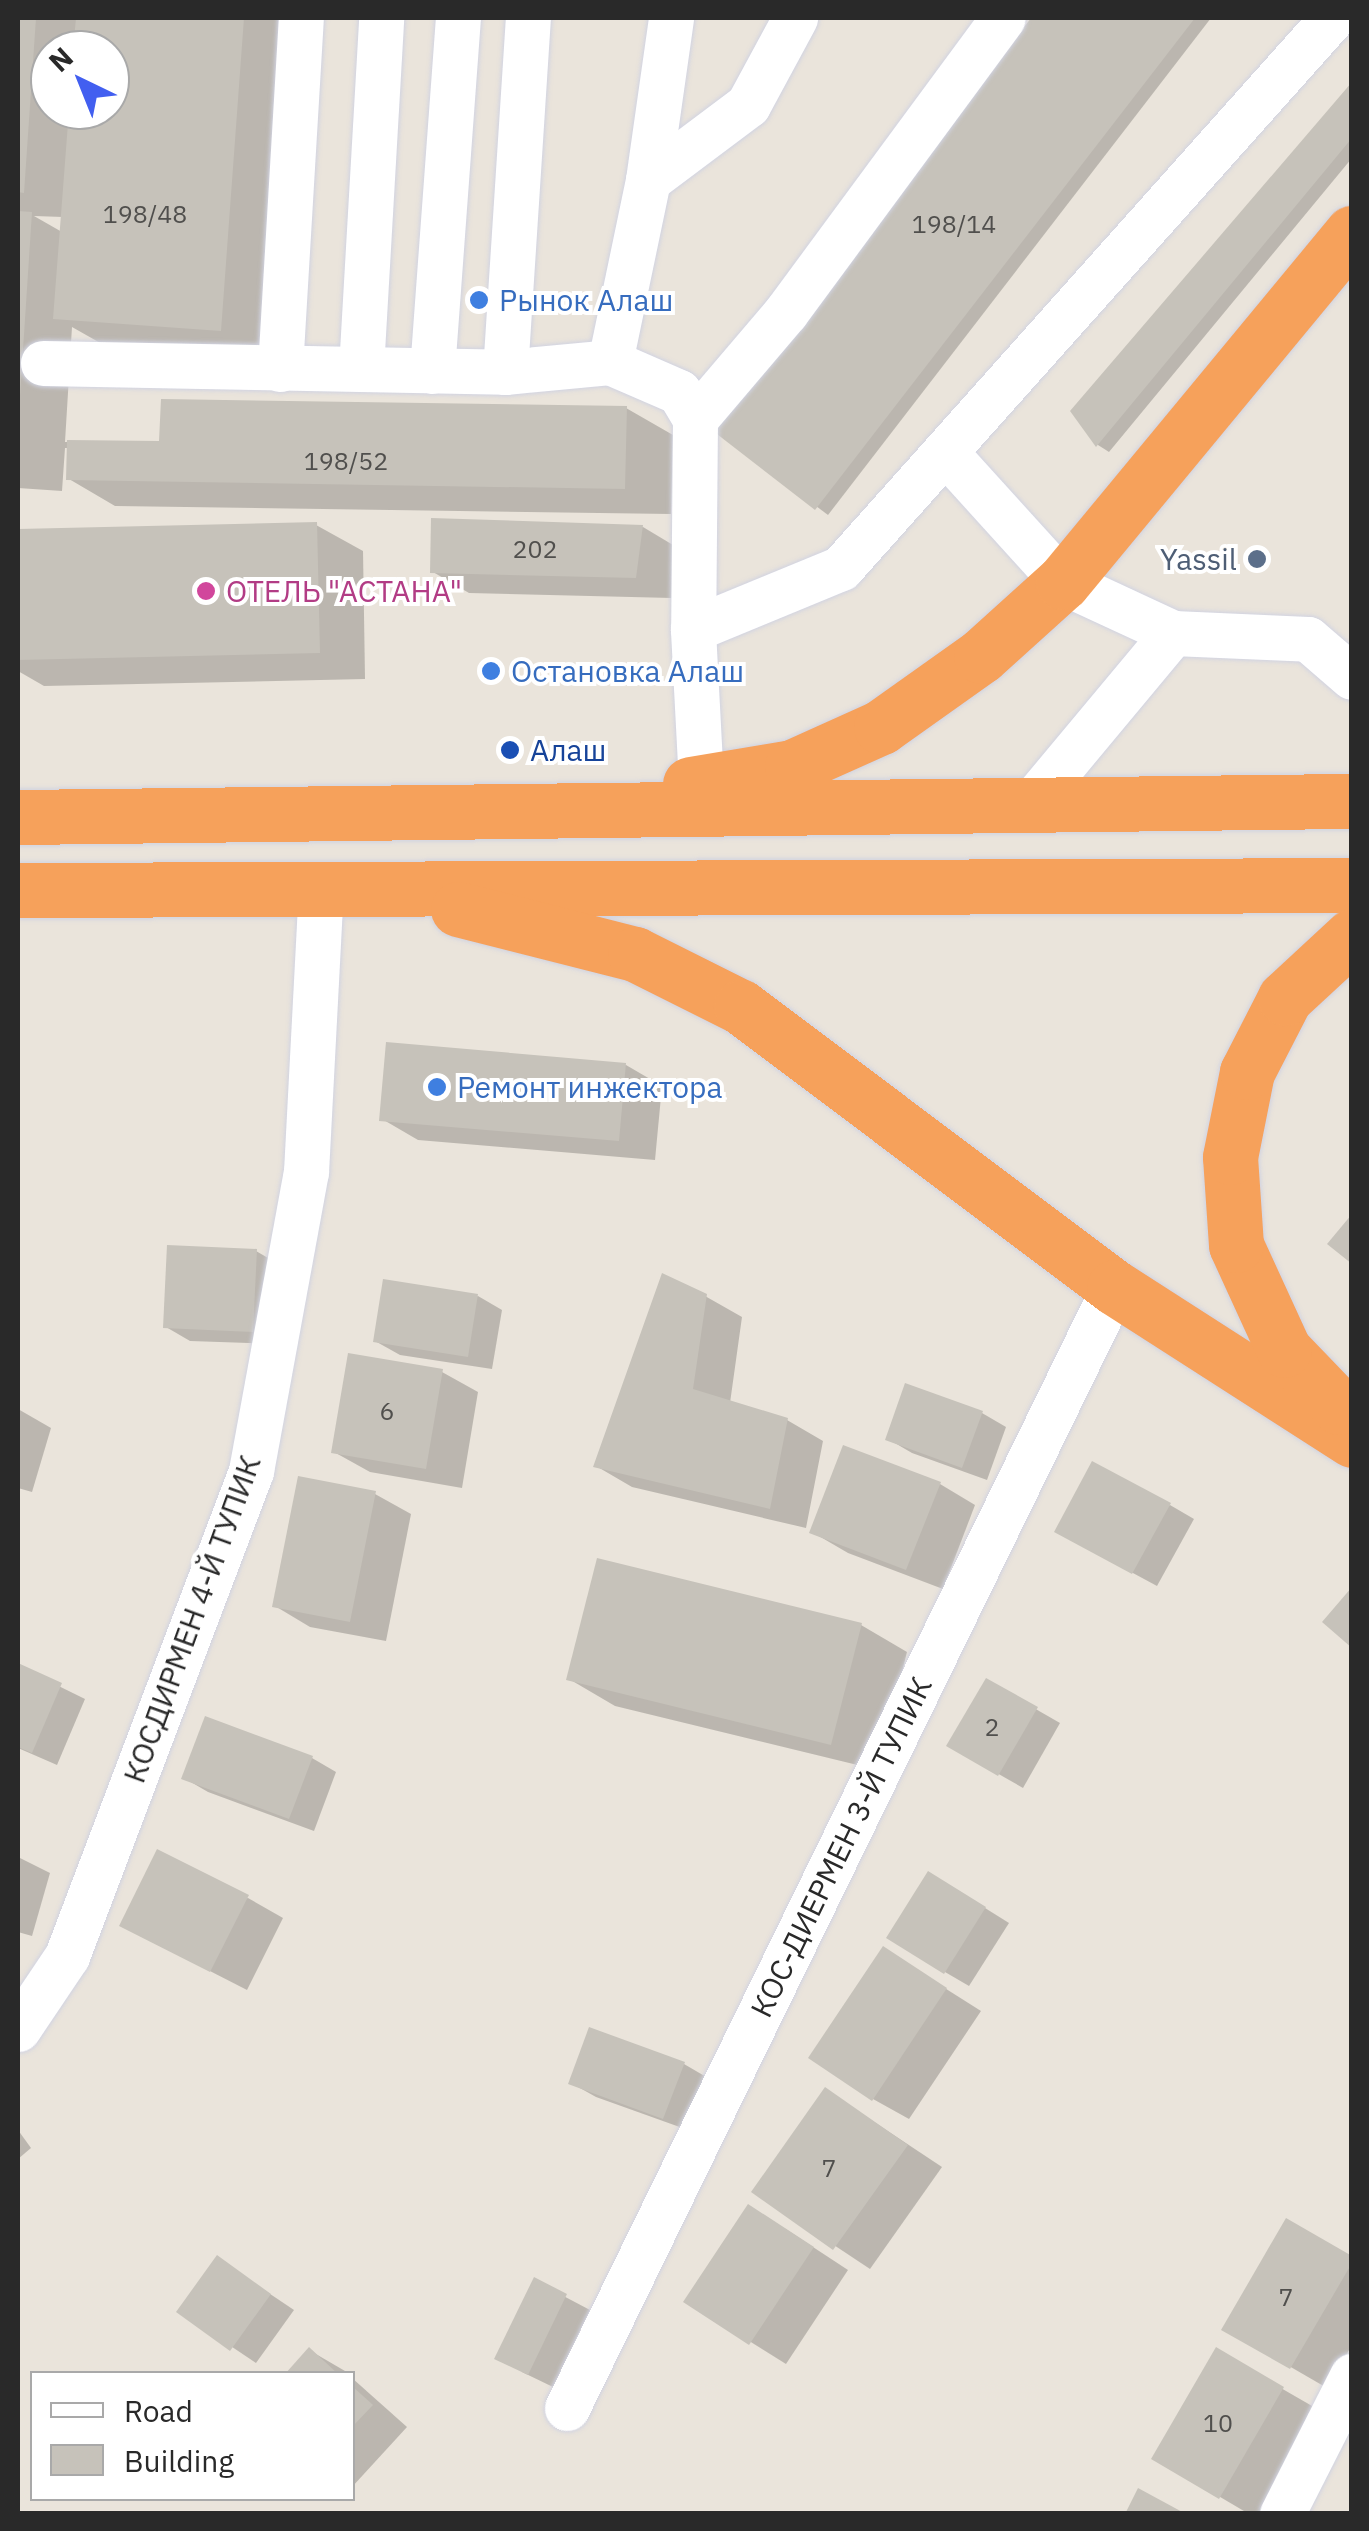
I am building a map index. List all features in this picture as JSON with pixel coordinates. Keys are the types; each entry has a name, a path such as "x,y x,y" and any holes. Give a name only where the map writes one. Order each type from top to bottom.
{"highway":[{"path":"461,812 701,782 792,766 881,726 981,656 1063,582 1352,233"},
{"path":"18,817 1027,808 1352,801"},
{"path":"18,890 1352,885"},
{"path":"393,889 636,954 741,1007 1114,1287 1352,1440"},
{"path":"1352,936 1285,998 1247,1072 1230,1157 1236,1245 1284,1350 1352,1420"}],"street":[{"path":"280,369 302,18"},
{"path":"361,369 380,18"},
{"path":"432,371 458,18"},
{"path":"505,372 528,18"},
{"path":"610,362 648,180 671,18"},
{"path":"648,180 748,105 795,18"},
{"path":"695,419 786,312 1003,18"},
{"path":"693,629 841,568 1332,18"},
{"path":"43,364 505,372 610,362 679,392 695,419 693,629 701,782"},
{"path":"945,452 1063,582 1173,632 1308,638 1352,677"},
{"path":"1027,808 1173,632"},
{"name":"КОСДИРМЕН 4-Й ТУПИК","path":"18,2029 67,1956 250,1471 306,1172 321,888"},
{"name":"КОС-ДИЕРМЕН 3-Й ТУПИК","path":"568,2408 1114,1287"},
{"path":"1282,2514 1352,2376"}],"building":[{"path":"18,18 36,18 35,30 30,30 24,193 18,192"},
{"path":"76,18 244,18 221,331 53,319 67,130 130,130 130,30 75,30"},
{"path":"1031,18 1195,18 815,510 713,431"},
{"path":"1352,82 1352,138 1096,447 1070,411"},
{"path":"18,211 32,212 20,396 18,396"},
{"path":"161,399 627,406 625,489 66,480 67,440 159,441"},
{"path":"431,518 643,525 636,578 430,573"},
{"path":"317,522 320,653 18,660 18,529"},
{"path":"386,1042 626,1063 619,1141 379,1121"},
{"path":"1352,1214 1352,1264 1327,1244"},
{"path":"167,1245 257,1249 253,1332 163,1328"},
{"path":"662,1273 707,1294 693,1389 788,1418 770,1509 593,1467"},
{"path":"383,1279 478,1294 468,1357 373,1342"},
{"path":"348,1353 443,1369 426,1469 331,1453"},
{"path":"905,1383 983,1411 962,1468 885,1440"},
{"path":"843,1445 941,1482 906,1570 809,1533"},
{"path":"1092,1461 1171,1503 1132,1574 1054,1532"},
{"path":"298,1476 376,1491 350,1622 272,1607"},
{"path":"597,1558 862,1623 831,1745 566,1680"},
{"path":"1352,1587 1352,1648 1322,1622"},
{"path":"18,1663 62,1683 32,1753 18,1747"},
{"path":"986,1678 1038,1707 998,1776 946,1746"},
{"path":"205,1716 313,1756 289,1819 181,1779"},
{"path":"157,1849 249,1895 210,1972 119,1926"},
{"path":"928,1871 986,1907 944,1974 886,1938"},
{"path":"883,1946 947,1988 872,2101 808,2058"},
{"path":"589,2027 685,2062 663,2119 568,2084"},
{"path":"825,2087 908,2145 833,2250 751,2192"},
{"path":"748,2204 814,2247 749,2345 683,2302"},
{"path":"1286,2218 1352,2256 1352,2263 1290,2369 1221,2330"},
{"path":"217,2255 271,2294 230,2351 176,2312"},
{"path":"534,2277 567,2294 528,2375 494,2359"},
{"path":"309,2347 335,2371 288,2371"},
{"path":"1216,2347 1284,2387 1219,2499 1151,2459"},
{"path":"355,2389 373,2405 355,2424"},
{"path":"1138,2488 1186,2514 1125,2514"}],"place":[{"name":"Рынок Алаш","path":"479,300"},
{"name":"Yassil","path":"1257,559"},
{"name":"ОТЕЛЬ \"АСТАНА\"","path":"206,591"},
{"name":"Остановка Алаш","path":"491,671"},
{"name":"Алаш","path":"510,750"},
{"name":"Ремонт инжектора","path":"437,1087"}]}
